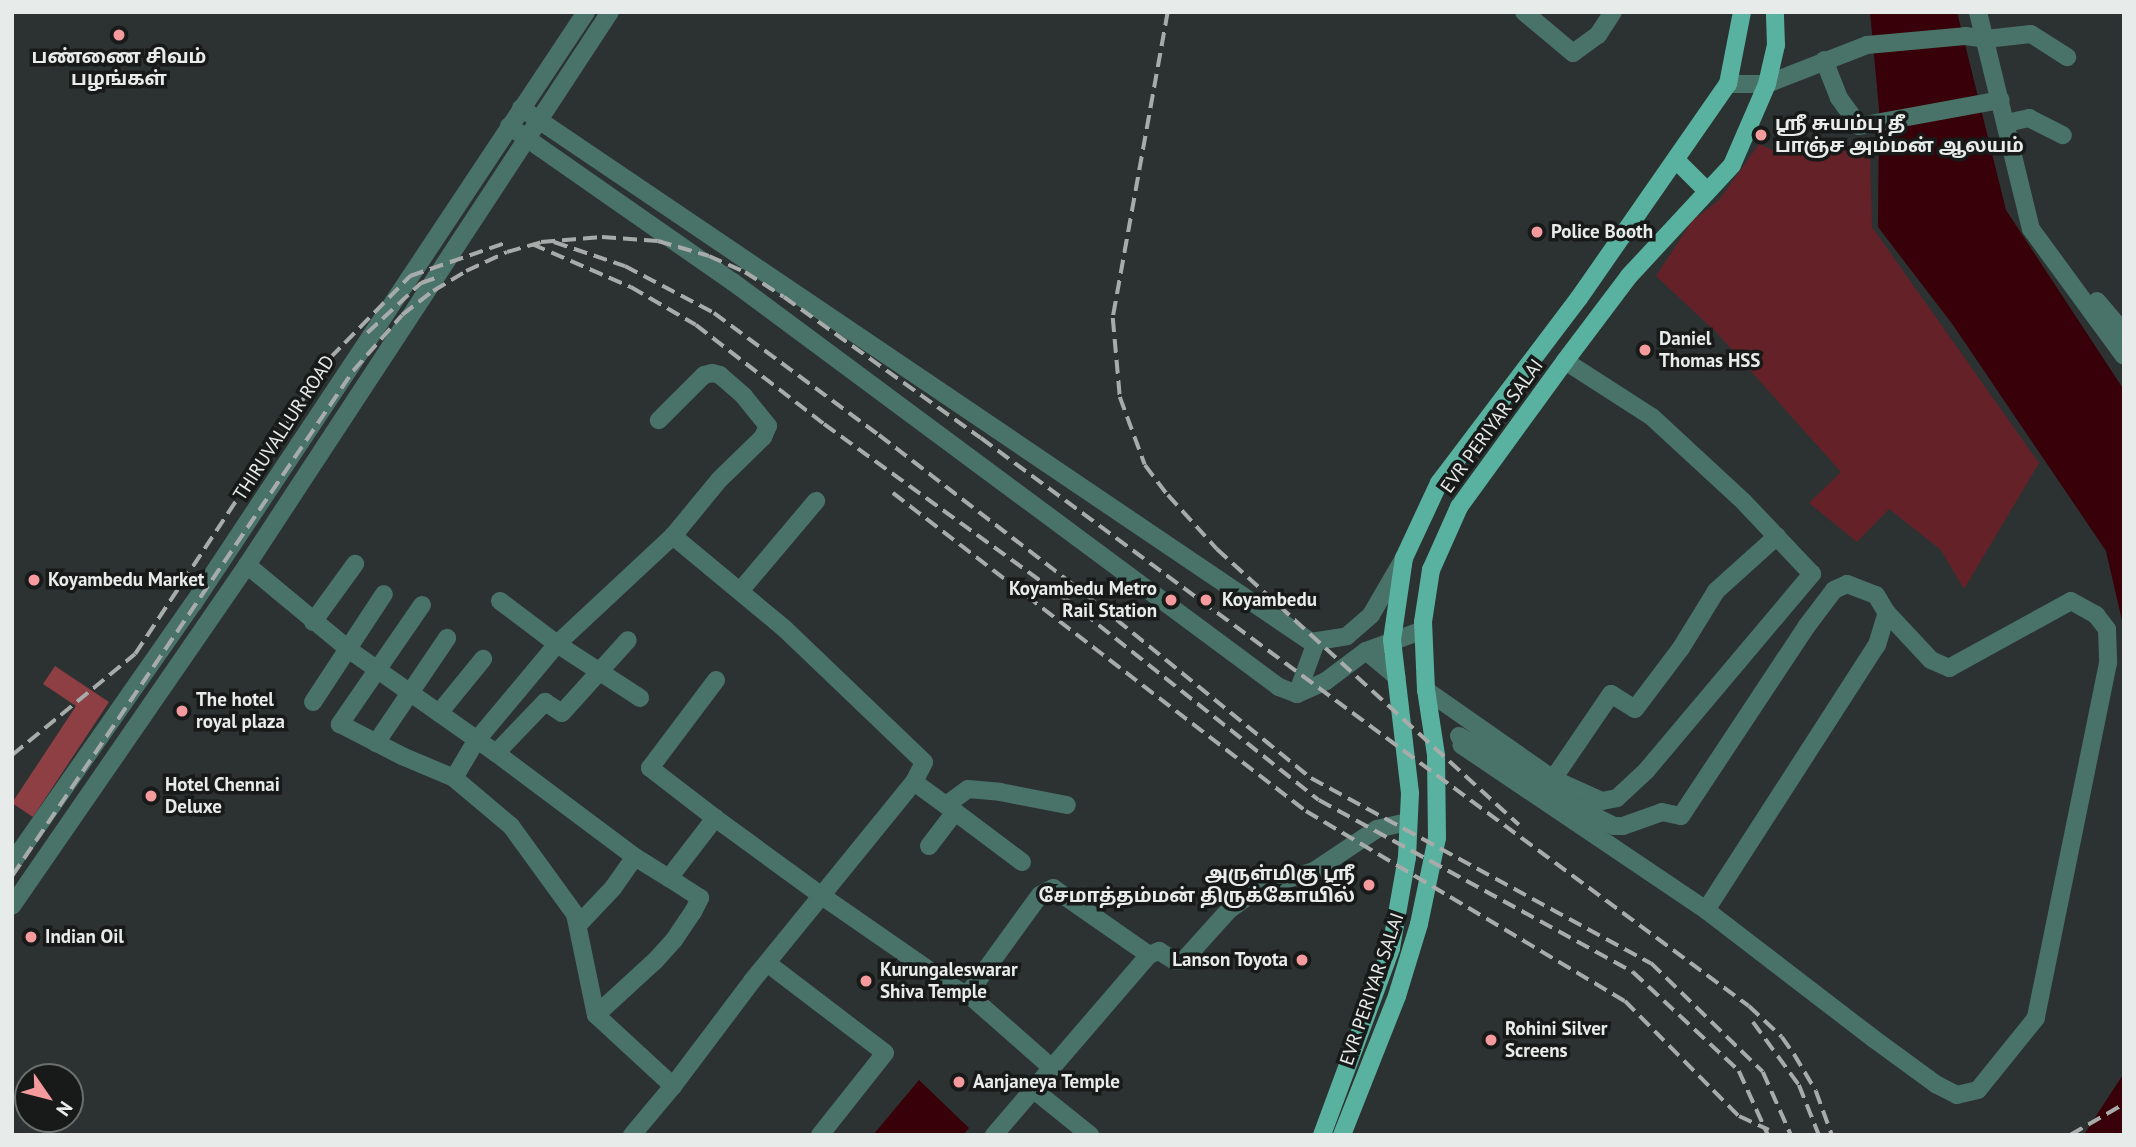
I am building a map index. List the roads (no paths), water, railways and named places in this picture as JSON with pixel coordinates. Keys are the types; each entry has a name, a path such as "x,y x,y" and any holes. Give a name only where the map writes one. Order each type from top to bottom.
{"main road":[{"name":"EVR PERIYAR SALAI","path":"1322,1135 1391,948 1407,858 1410,793 1392,640 1404,558 1439,483 1579,298 1728,84 1742,12"},
{"name":"EVR PERIYAR SALAI","path":"1346,1131 1397,996 1431,875 1437,838 1436,755 1426,690 1423,631 1431,570 1458,507 1565,361 1629,276 1732,165 1767,83 1776,45 1774,12"},
{"path":"1676,160 1706,190"},
{"path":"1309,1135 1331,1111"}],"street":[{"name":"THIRUVALLUR ROAD","path":"12,863 200,594 586,12"},
{"path":"12,906 247,565 610,12"},
{"path":"1524,12 1573,53 1598,35 1613,12"},
{"path":"1978,12 1986,39 1993,102 2006,123 2031,229 2124,356"},
{"path":"1728,84 1767,83 1867,45 1965,36 1986,39 2031,34 2067,57"},
{"path":"1824,60 1837,93 1855,125 1863,127 1993,102"},
{"path":"521,108 1311,642 1347,636 1371,615 1404,558"},
{"path":"2006,123 2029,118 2063,135"},
{"path":"509,126 733,282 1279,687 1297,694 1325,681 1366,651 1423,631"},
{"path":"2031,229 2075,274 2124,333"},
{"path":"1426,690 1553,779 1601,801 1617,798 1646,771 1812,574 1777,536 1652,417 1565,361"},
{"path":"454,778 476,740 557,644 673,536 719,480 764,436 768,426 744,396 720,375 712,373 704,375 659,420"},
{"path":"740,591 816,501"},
{"path":"632,1135 914,782 925,762 785,629 673,536"},
{"path":"1553,779 1611,694 1635,709 1681,648 1716,591 1777,536"},
{"path":"313,622 355,564"},
{"path":"247,565 348,649 496,753 635,858 700,898 674,940 596,1015"},
{"path":"1847,584 1862,587 1876,595 1887,613 1931,660 1949,668 2071,601 2096,615 2107,629 2108,663 2036,1018 1978,1090 1957,1095 1937,1085 1874,1039 1706,910 1460,741 1528,774 1577,808 1614,826 1662,811 1681,816 1806,627 1834,590 1847,584"},
{"path":"313,702 384,594"},
{"path":"500,601 557,644 600,669 640,698"},
{"path":"422,605 340,724 454,778 511,826 575,914 596,1015 673,1086"},
{"path":"1706,910 1877,645 1887,613"},
{"path":"376,743 447,638"},
{"path":"496,753 545,702 562,713 628,639"},
{"path":"1297,694 1316,642"},
{"path":"1366,651 1398,677"},
{"path":"439,713 484,659"},
{"path":"716,680 650,768 822,896 959,991 968,994 1052,1068"},
{"path":"914,782 1022,862"},
{"path":"929,846 950,808 968,789 1000,792 1067,805"},
{"path":"669,878 715,818"},
{"path":"993,1135 1149,955 1159,951 1175,961 1184,961 1229,910 1261,887 1314,871 1377,829 1408,822"},
{"path":"578,925 613,888 635,858"},
{"path":"968,994 1040,895 1054,888 1149,955"},
{"path":"767,963 885,1053 820,1135"},
{"path":"1034,1090 1090,1135"}],"railway":[{"path":"1168,12 1113,318 1120,397 1145,465 1217,549 1519,825"},
{"path":"12,876 353,371 402,315 433,291 466,271 507,252 541,242 602,237 658,241 709,256 745,272 784,297 981,438 1749,1006 1782,1037 1794,1054 1816,1091 1832,1135"},
{"path":"12,755 135,654 330,358 410,276 508,242"},
{"path":"554,242 625,266 714,313 879,435 1084,593 1311,778 1651,963 1763,1072 1791,1135"},
{"path":"532,244 631,287 696,325 824,424 1066,599 1319,800 1633,972 1739,1071 1768,1135"},
{"path":"367,333 421,283 441,276"},
{"path":"893,493 1306,811 1625,1001 1739,1116 1769,1130"},
{"path":"1753,1022 1799,1085 1819,1135"},
{"path":"2070,1135 2124,1104"}],"place":[{"name":"பண்ணை சிவம் பழங்கள்","path":"119,35"},
{"name":"ஶ்ரீ சுயம்பு தீ பாஞ்ச அம்மன் ஆலயம்","path":"1761,135"},
{"name":"Police Booth","path":"1537,232"},
{"name":"Daniel Thomas HSS","path":"1645,350"},
{"name":"Koyambedu Market","path":"34,580"},
{"name":"Koyambedu Metro Rail Station","path":"1171,600"},
{"name":"Koyambedu","path":"1206,600"},
{"name":"The hotel royal plaza","path":"182,711"},
{"name":"Hotel Chennai Deluxe","path":"151,796"},
{"name":"அருள்மிகு ஸ்ரீ சேமாத்தம்மன் திருக்கோயில்","path":"1369,885"},
{"name":"Indian Oil","path":"31,937"},
{"name":"Lanson Toyota","path":"1302,960"},
{"name":"Kurungaleswarar Shiva Temple","path":"866,981"},
{"name":"Rohini Silver Screens","path":"1491,1040"},
{"name":"Aanjaneya Temple","path":"959,1082"}]}
